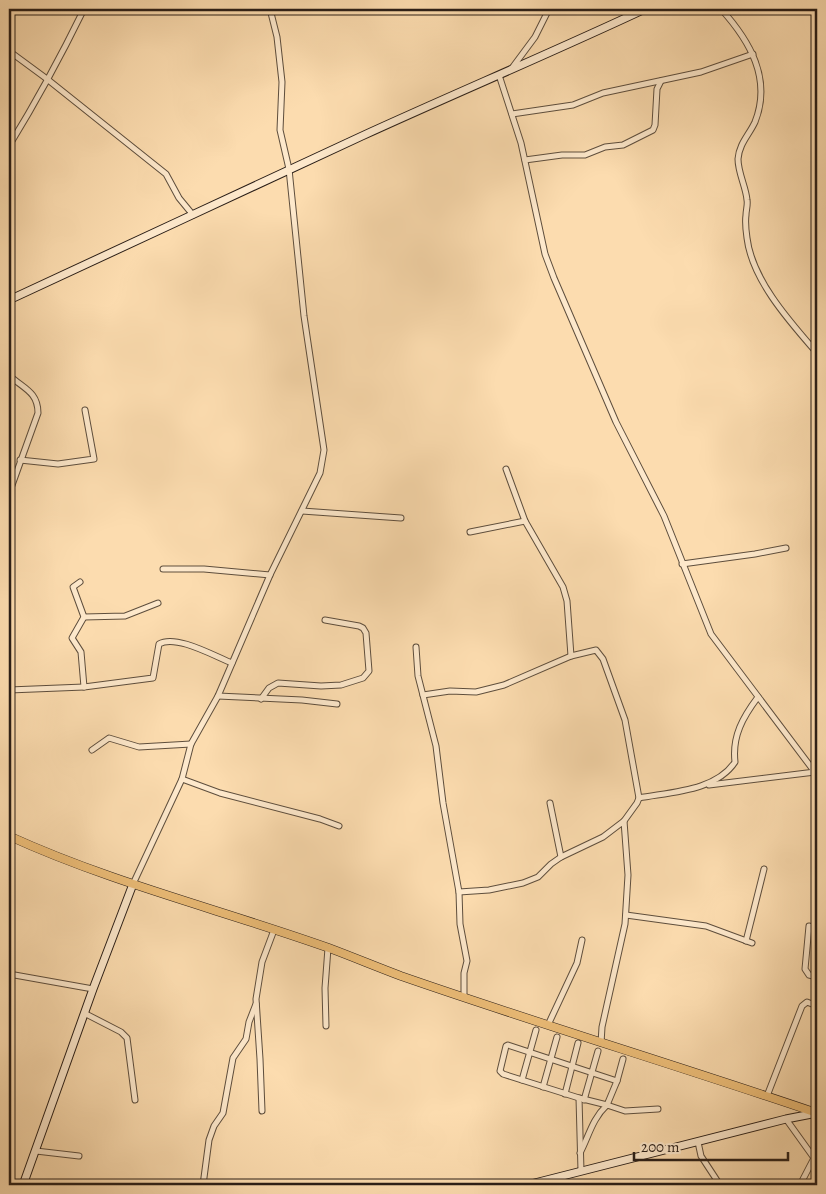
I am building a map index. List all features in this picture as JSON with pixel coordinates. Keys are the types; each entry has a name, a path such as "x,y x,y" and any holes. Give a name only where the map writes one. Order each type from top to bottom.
{"main road":[{"path":"9,12 14,9"},
{"path":"9,300 289,169 567,46 645,9"},
{"path":"9,836 35,848 133,884 328,948 400,975 601,1043 817,1113"},
{"path":"23,1185 84,1013 133,884"},
{"path":"527,1185 545,1183 581,1171 786,1118 817,1113"}],"street":[{"path":"9,146 64,51 84,9"},
{"path":"133,884 182,779 191,744 218,696 270,575 320,473 324,450 304,316 289,169 280,130 282,82 277,37 270,9"},
{"path":"511,70 535,37 549,9"},
{"path":"721,9 753,54 759,72 762,92 760,108 752,129 740,147 738,161 748,202 746,216 747,239 754,267 788,319 817,353"},
{"path":"9,51 166,174 179,198 193,215"},
{"path":"512,114 573,105 603,93 701,72 753,54"},
{"path":"499,75 525,160 545,254 554,278 616,422 664,516 711,634 816,773"},
{"path":"525,160 562,155 585,155 605,147 623,145 653,130 655,125 656,89 661,81"},
{"path":"9,375 32,392 38,405 38,413 20,460 9,501"},
{"path":"20,460 58,464 94,459 85,410"},
{"path":"506,469 525,521 564,587 567,601 571,656"},
{"path":"302,511 401,518"},
{"path":"470,532 525,521"},
{"path":"682,564 786,548"},
{"path":"163,569 204,569 270,575"},
{"path":"80,582 73,587 84,617 72,638 81,652 84,687"},
{"path":"84,617 125,616 158,603"},
{"path":"261,699 269,688 278,683 321,686 341,685 363,678 367,674 369,671 364,628 326,620"},
{"path":"9,690 84,687 152,678 159,644 164,641 182,642 232,663"},
{"path":"416,647 418,676 436,746 443,803 459,892 460,924 467,961 464,973 464,997"},
{"path":"423,695 450,691 476,692 504,685 571,656 596,650 603,659 625,720 639,798 624,821 603,836 561,857 538,877 523,883 489,890 459,892"},
{"path":"218,696 302,700 337,704"},
{"path":"706,785 729,771 735,762 734,752 739,726 758,697"},
{"path":"92,750 109,738 139,747 191,744"},
{"path":"639,798 706,785 816,773"},
{"path":"182,779 220,793 320,819 339,826"},
{"path":"550,803 561,857"},
{"path":"601,1043 602,1027 626,915 628,875 624,821"},
{"path":"626,915 706,926 749,942 764,869"},
{"path":"809,926 805,969 809,975 817,978"},
{"path":"262,1111 256,1004 258,978 274,930"},
{"path":"548,1025 577,963 582,940"},
{"path":"326,1026 325,988 328,948"},
{"path":"9,974 93,989"},
{"path":"767,1096 802,1006 807,1002 817,1006"},
{"path":"203,1185 209,1140 214,1126 223,1112 234,1058 246,1039 249,1022 256,1004"},
{"path":"84,1013 121,1032 127,1038 135,1100"},
{"path":"522,1080 536,1030"},
{"path":"543,1086 557,1037"},
{"path":"565,1094 578,1043"},
{"path":"617,1081 508,1045 506,1046 500,1068 503,1074 625,1111 658,1109"},
{"path":"581,1171 582,1099 598,1051"},
{"path":"580,1153 587,1141 593,1122 607,1105 623,1060"},
{"path":"786,1118 814,1158 800,1185"},
{"path":"698,1142 701,1156 720,1185"},
{"path":"36,1151 79,1156"}]}
